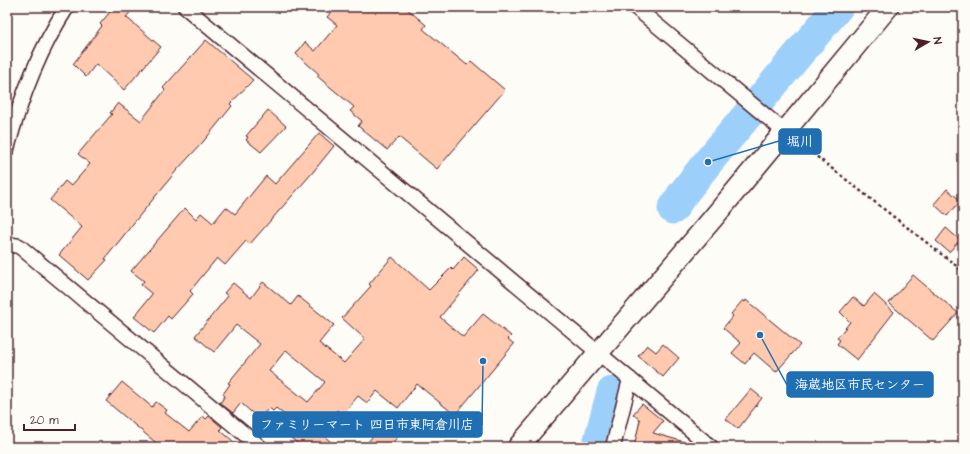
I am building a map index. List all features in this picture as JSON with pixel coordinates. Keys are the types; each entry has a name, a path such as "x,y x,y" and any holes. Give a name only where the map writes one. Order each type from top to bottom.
{"street":[{"path":"7,149 21,103 33,73 46,43 67,7"},
{"path":"185,7 414,196 429,212 711,447"},
{"path":"635,7 785,132"},
{"path":"518,447 785,132 888,7"},
{"path":"7,244 19,246 260,447"},
{"path":"613,447 630,379"}],"path":[{"path":"785,132 963,271"}],"building":[{"path":"114,7 135,7 126,17 161,47 124,90 96,64 86,77 73,64 102,26 100,24"},
{"path":"335,7 405,7 426,25 423,29 467,65 471,61 505,90 437,169 399,137 387,150 358,126 362,121 350,111 354,107 317,76 319,74 296,54 305,42 315,51 337,25 327,17"},
{"path":"206,40 253,80 230,104 232,106 203,142 177,170 105,259 107,260 88,280 59,255 82,227 50,200 65,181 71,186 90,164 78,154 112,114 110,113 118,103 141,121 165,90 163,88"},
{"path":"268,110 286,126 261,152 246,140 248,137 246,136"},
{"path":"319,133 334,146 250,244 246,241 225,265 217,258 190,291 193,294 171,319 168,316 154,333 134,317 152,294 141,285 144,281 131,271 185,208 196,219 201,213 213,223 226,207 235,214 266,176 275,184"},
{"path":"947,189 961,201 947,216 934,204"},
{"path":"946,228 960,240 949,252 936,241"},
{"path":"392,257 429,290 451,268 453,270 464,257 479,270 440,317 463,337 483,314 511,336 508,339 514,344 455,415 417,384 398,408 377,391 367,403 358,396 342,415 337,410 336,413 335,412 318,431 337,447 302,447 290,437 298,426 276,408 273,411 269,408 259,419 241,403 233,413 220,403 225,396 223,394 230,384 228,383 260,344 236,325 214,352 195,336 228,296 224,293 233,283 251,298 263,282 291,305 298,296 334,325 319,343 344,363 365,339 342,318 371,286 369,284","holes":["286,350 325,382 308,402 269,371"]},
{"path":"913,275 958,313 933,341 889,303"},
{"path":"874,294 894,312 857,360 837,344 840,340 837,338 850,322 840,312 853,297 864,306"},
{"path":"743,300 745,302 746,300 800,345 776,372 754,353 745,364 732,353 741,343 723,328 733,316 731,314"},
{"path":"663,344 679,358 663,377 638,356 647,345 656,352"},
{"path":"122,382 152,407 156,402 167,410 165,413 189,432 203,416 206,419 209,416 222,427 220,430 240,447 161,447 106,401"},
{"path":"751,389 762,398 738,429 726,419"},
{"path":"642,404 663,421 653,433 688,443 687,447 634,447 640,420 633,414"},
{"path":"386,420 401,433 389,447 364,447"}],"waterway":[{"path":"673,209 681,196 708,162 838,7"},
{"path":"597,447 612,392"}],"place":[{"name":"堀川","path":"708,162"},
{"name":"海蔵地区市民センター","path":"760,335"},
{"name":"ファミリーマート 四日市東阿倉川店","path":"483,361"}]}
